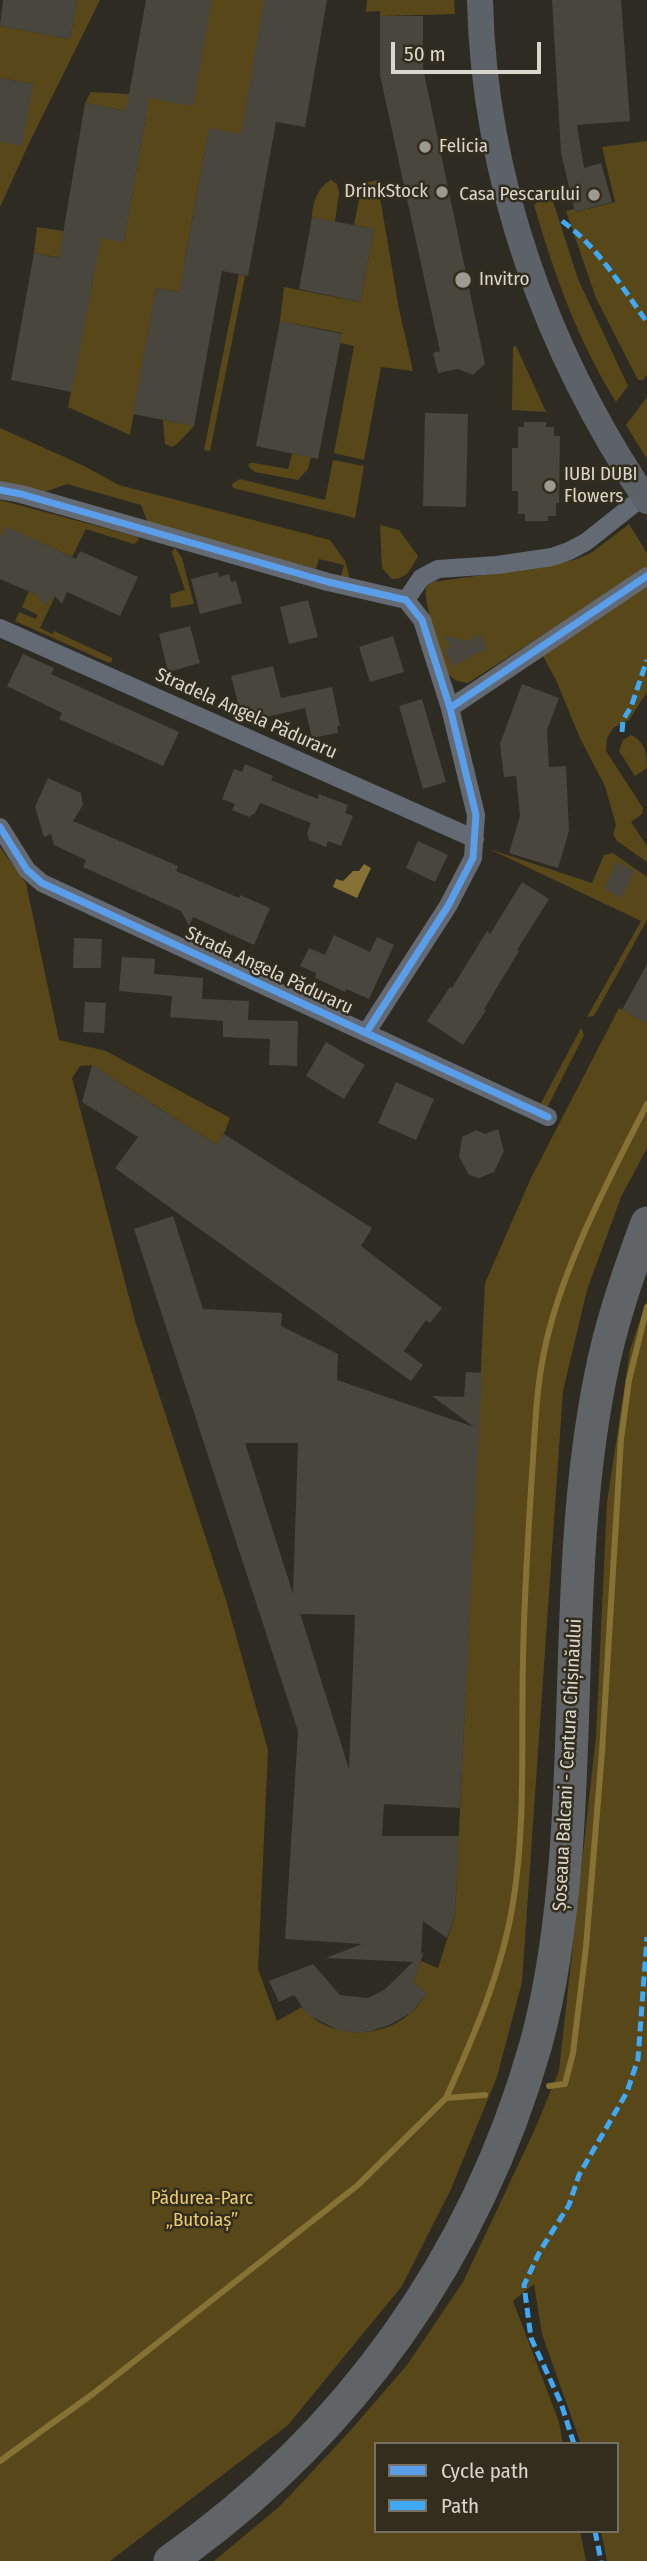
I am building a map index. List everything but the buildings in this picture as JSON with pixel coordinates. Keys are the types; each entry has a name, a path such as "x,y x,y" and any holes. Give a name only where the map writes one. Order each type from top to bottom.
{"highway":[{"name":"Șoseaua Balcani - Centura Chișinăului","path":"170,2561 252,2499 298,2455 401,2331 439,2273 467,2223 517,2104 544,2010 560,1913 566,1851 576,1612 590,1439 600,1378 614,1323 647,1223"}],"main road":[{"path":"480,0 487,99 510,207 527,261 540,300 577,384 645,498"}],"street":[{"path":"0,490 328,582 407,600 422,620 450,708 476,815 473,858 460,886 366,1033"},
{"path":"407,600 421,578 438,569 497,565 552,557 569,551 586,542 645,498"},
{"path":"450,708 647,576"},
{"name":"Stradela Angela Păduraru","path":"0,628 475,839"},
{"name":"Strada Angela Păduraru","path":"0,827 27,870 42,883 548,1117"}],"green space":[{"path":"77,0 100,0 0,207 0,142 33,84 0,78 0,26 70,39"},
{"path":"212,0 264,0 275,122 273,140 209,129 184,264 221,271 217,298 156,288 130,435 68,407 96,264 34,253 37,227 124,241 146,115 85,103 91,92 129,94"},
{"path":"367,0 454,0 455,14 380,16 380,11 366,12"},
{"path":"647,141 647,375 643,380 638,380 596,298 566,211 574,209 576,212 615,202 602,147"},
{"path":"331,180 337,184 339,192 335,222 312,217 317,196"},
{"path":"377,180 399,309 413,371 381,367 364,460 334,453 354,346 340,343 342,333 280,321 284,287 360,302 374,229 354,225 362,184"},
{"path":"550,192 578,279 628,386 616,402 579,331 542,231 534,205"},
{"path":"239,274 245,276 210,451 204,450"},
{"path":"516,346 546,412 512,410 513,347"},
{"path":"647,397 647,459 626,425"},
{"path":"163,420 194,426 172,447 165,444"},
{"path":"0,428 119,485 330,540 345,561 350,579 341,576 344,565 319,559 316,569 148,523 141,505 67,484 42,493 0,482"},
{"path":"292,454 311,457 308,469 298,480 255,472 248,466 254,463 288,469"},
{"path":"333,460 364,466 355,518 233,488 232,484 240,479 325,500"},
{"path":"0,500 138,537 139,540 134,544 86,529 72,557 6,527 0,538"},
{"path":"629,524 647,553 647,568 468,683 449,675 430,616 426,586 433,582 574,560 591,553"},
{"path":"380,525 399,530 418,556 408,572 397,579 392,579 382,568"},
{"path":"175,548 182,558 194,604 171,608 170,594 185,590 172,552"},
{"path":"647,586 647,692 629,720 613,728 607,738 606,751 643,808 642,814 631,822 647,846 647,862 617,841 613,834 616,825 605,786 543,656"},
{"path":"29,591 47,606 53,594 55,596 40,628 52,634 54,631 112,658 112,661 109,663 15,621 19,612 36,619 38,615 22,607"},
{"path":"631,735 644,748 647,768 635,776 619,751 623,740"},
{"name":"Pădurea-Parc „Butoiaș”","path":"0,847 26,883 59,1040 106,1051 230,1118 217,1145 92,1065 80,1066 72,1078 136,1324 226,1600 268,1750 258,1969 277,2021 302,2007 326,2026 341,2030 372,2031 387,2027 401,2021 413,2011 427,1993 413,1983 421,1961 438,1968 455,1915 485,1283 531,1178 619,1008 647,1023 647,1148 621,1197 587,1290 563,1391 522,1982 497,2077 451,2189 402,2286 288,2425 110,2561 0,2561"},
{"path":"489,849 592,883 604,855 613,853 647,877 647,920 594,1016 587,1017 641,921"},
{"path":"581,1028 584,1035 547,1108 539,1107"},
{"path":"647,1299 647,2561 607,2561 601,2533 619,2533 619,2442 580,2442 542,2334 534,2284 513,2301 559,2422 563,2442 374,2442 374,2533 580,2533 586,2561 214,2561 280,2506 407,2365 463,2282 535,2129 559,2071 596,1736 607,1502 630,1350"}],"shaded area":[{"path":"364,864 371,868 357,898 333,887 336,879 343,881 353,871 359,871"}],"waterway":[{"path":"446,2098 477,2027 502,1953 517,1873 521,1812 526,1567 536,1408 546,1343 576,1251 647,1104"},
{"path":"549,2086 565,2084 573,2053 586,1947 602,1752 621,1439 629,1380 647,1307"},
{"path":"0,2461 94,2393 358,2185 446,2098 485,2095"}],"marked path":[{"path":"562,221 598,255 647,322"},
{"path":"622,732 623,720 631,707 647,660"},
{"path":"573,2442 561,2403 531,2338 524,2285 540,2251 569,2205 579,2175 627,2092 638,2059 647,1937"},
{"path":"595,2533 601,2561"}],"cycle path":[{"path":"0,490 328,582 406,600 422,620 450,708"},
{"path":"366,1033 448,906 473,858 476,815 450,708 647,576"},
{"path":"0,827 27,870 42,883 548,1117"}],"place":[{"name":"Felicia","path":"425,147"},
{"name":"DrinkStock","path":"442,192"},
{"name":"Casa Pescarului","path":"594,195"},
{"name":"Invitro","path":"463,280"},
{"name":"IUBI DUBI Flowers","path":"550,486"}]}
